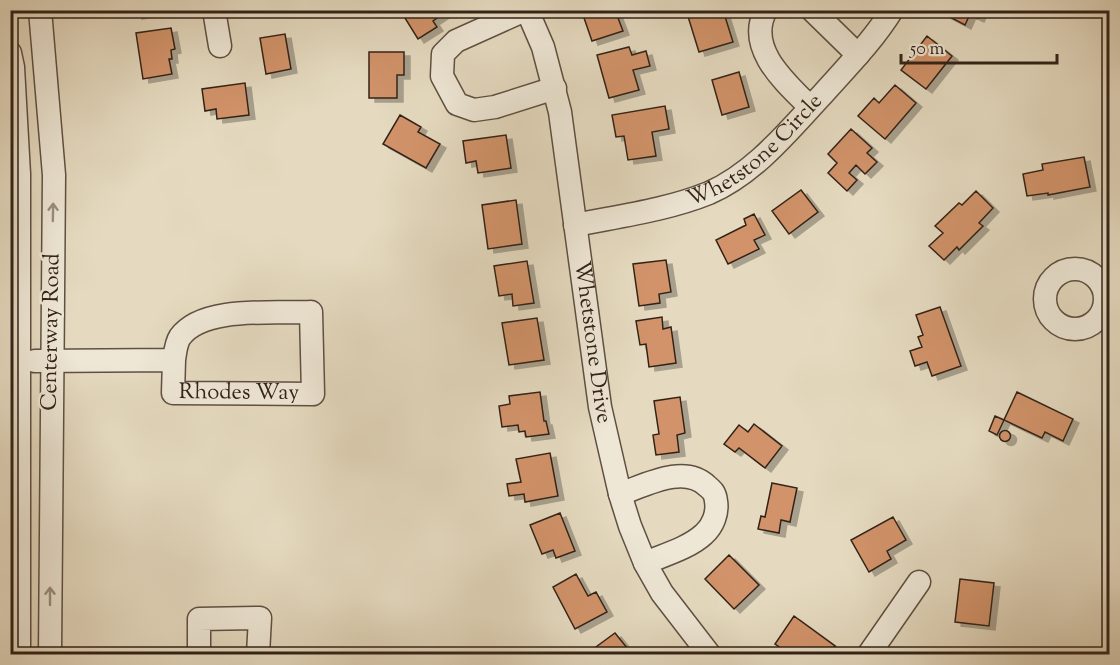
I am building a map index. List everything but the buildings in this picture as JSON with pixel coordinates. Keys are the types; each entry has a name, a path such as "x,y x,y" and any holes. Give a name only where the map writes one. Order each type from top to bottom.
{"street":[{"name":"Centerway Road","path":"40,10 54,175 50,654"},
{"path":"214,10 220,46"},
{"path":"526,10 456,41 444,54 442,76 458,104 474,110 495,107 555,88"},
{"name":"Whetstone Drive","path":"526,10 543,46 560,112 600,407 620,494 645,563 662,593 709,654"},
{"path":"766,10 761,19 760,31 770,64 810,107"},
{"path":"812,10 858,55"},
{"name":"Whetstone Circle","path":"575,225 682,203 711,192 734,178 762,157 798,123 858,55 892,10"},
{"name":"Centerway Road","path":"10,53 13,67 19,174 16,361 19,654"},
{"name":"Rhodes Way","path":"311,312 313,394 173,393 174,360 180,338 197,322 219,315 311,312"},
{"name":"Rhodes Way","path":"16,361 174,360"},
{"path":"620,494 685,475 702,481 715,493 717,510 704,534 690,543 645,563"},
{"path":"869,654 919,582"},
{"path":"199,654 199,619 260,618 258,654"}]}
